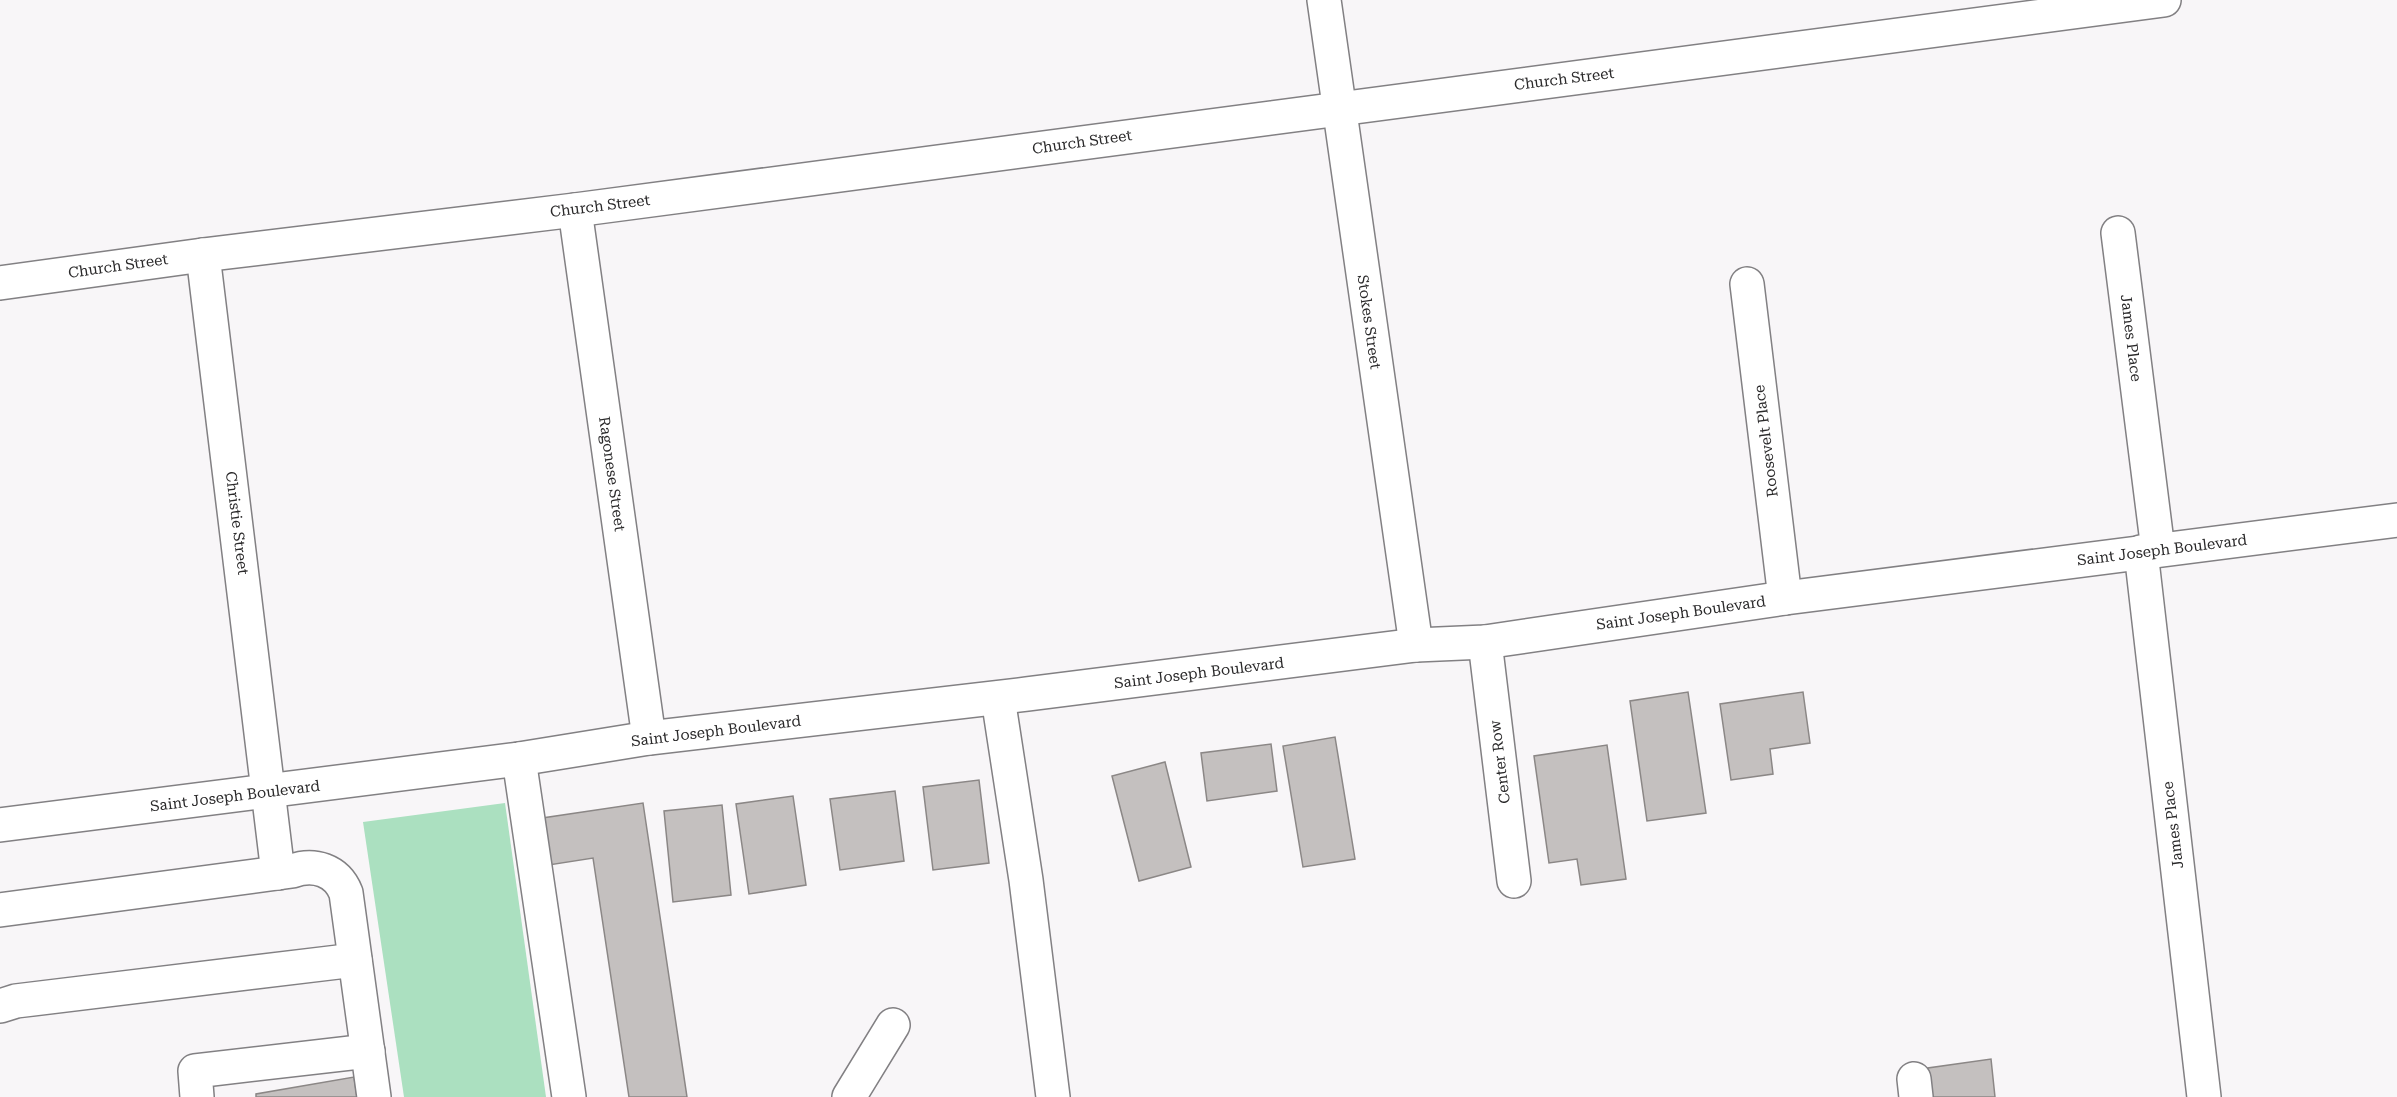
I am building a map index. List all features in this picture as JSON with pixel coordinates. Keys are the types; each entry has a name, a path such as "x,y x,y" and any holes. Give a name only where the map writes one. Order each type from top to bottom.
{"street":[{"name":"Stokes Street","path":"1324,0 1416,645"},
{"name":"Church Street","path":"0,283 203,255 575,210 2164,0"},
{"name":"Ragonese Street","path":"575,210 649,738"},
{"name":"James Place","path":"2118,234 2204,1097"},
{"name":"Christie Street","path":"203,255 270,791 278,873"},
{"name":"Roosevelt Place","path":"1747,284 1785,598"},
{"name":"Saint Joseph Boulevard","path":"0,825 519,759 649,738 998,698 1416,645 1485,642 1785,598 2397,520"},
{"name":"Center Row","path":"1485,642 1514,881"},
{"path":"998,698 1026,880 1053,1097"},
{"path":"519,759 569,1097"},
{"path":"0,910 278,873 305,866 321,868 341,881 346,893 374,1097"},
{"path":"0,1006 16,1001 355,960"},
{"path":"849,1097 893,1025"},
{"path":"197,1097 195,1071 368,1051"}],"green space":[{"path":"505,803 546,1097 404,1097 363,822"}],"building":[{"path":"1688,692 1706,813 1647,821 1630,701"},
{"path":"1803,692 1810,743 1770,749 1773,774 1731,780 1720,704"},
{"path":"1335,737 1355,859 1303,867 1283,746"},
{"path":"1271,744 1277,791 1207,801 1201,753"},
{"path":"1607,745 1626,879 1581,885 1577,859 1549,863 1534,756"},
{"path":"1165,762 1191,867 1139,881 1112,776"},
{"path":"979,780 989,863 933,870 923,787"},
{"path":"895,791 904,861 840,870 830,799"},
{"path":"793,796 806,885 749,894 736,804"},
{"path":"643,803 687,1097 629,1097 593,858 536,867 529,820"},
{"path":"722,805 731,895 673,902 664,811"},
{"path":"1991,1059 1995,1097 1932,1097 1928,1068"},
{"path":"354,1077 357,1097 256,1097 256,1094"}]}
